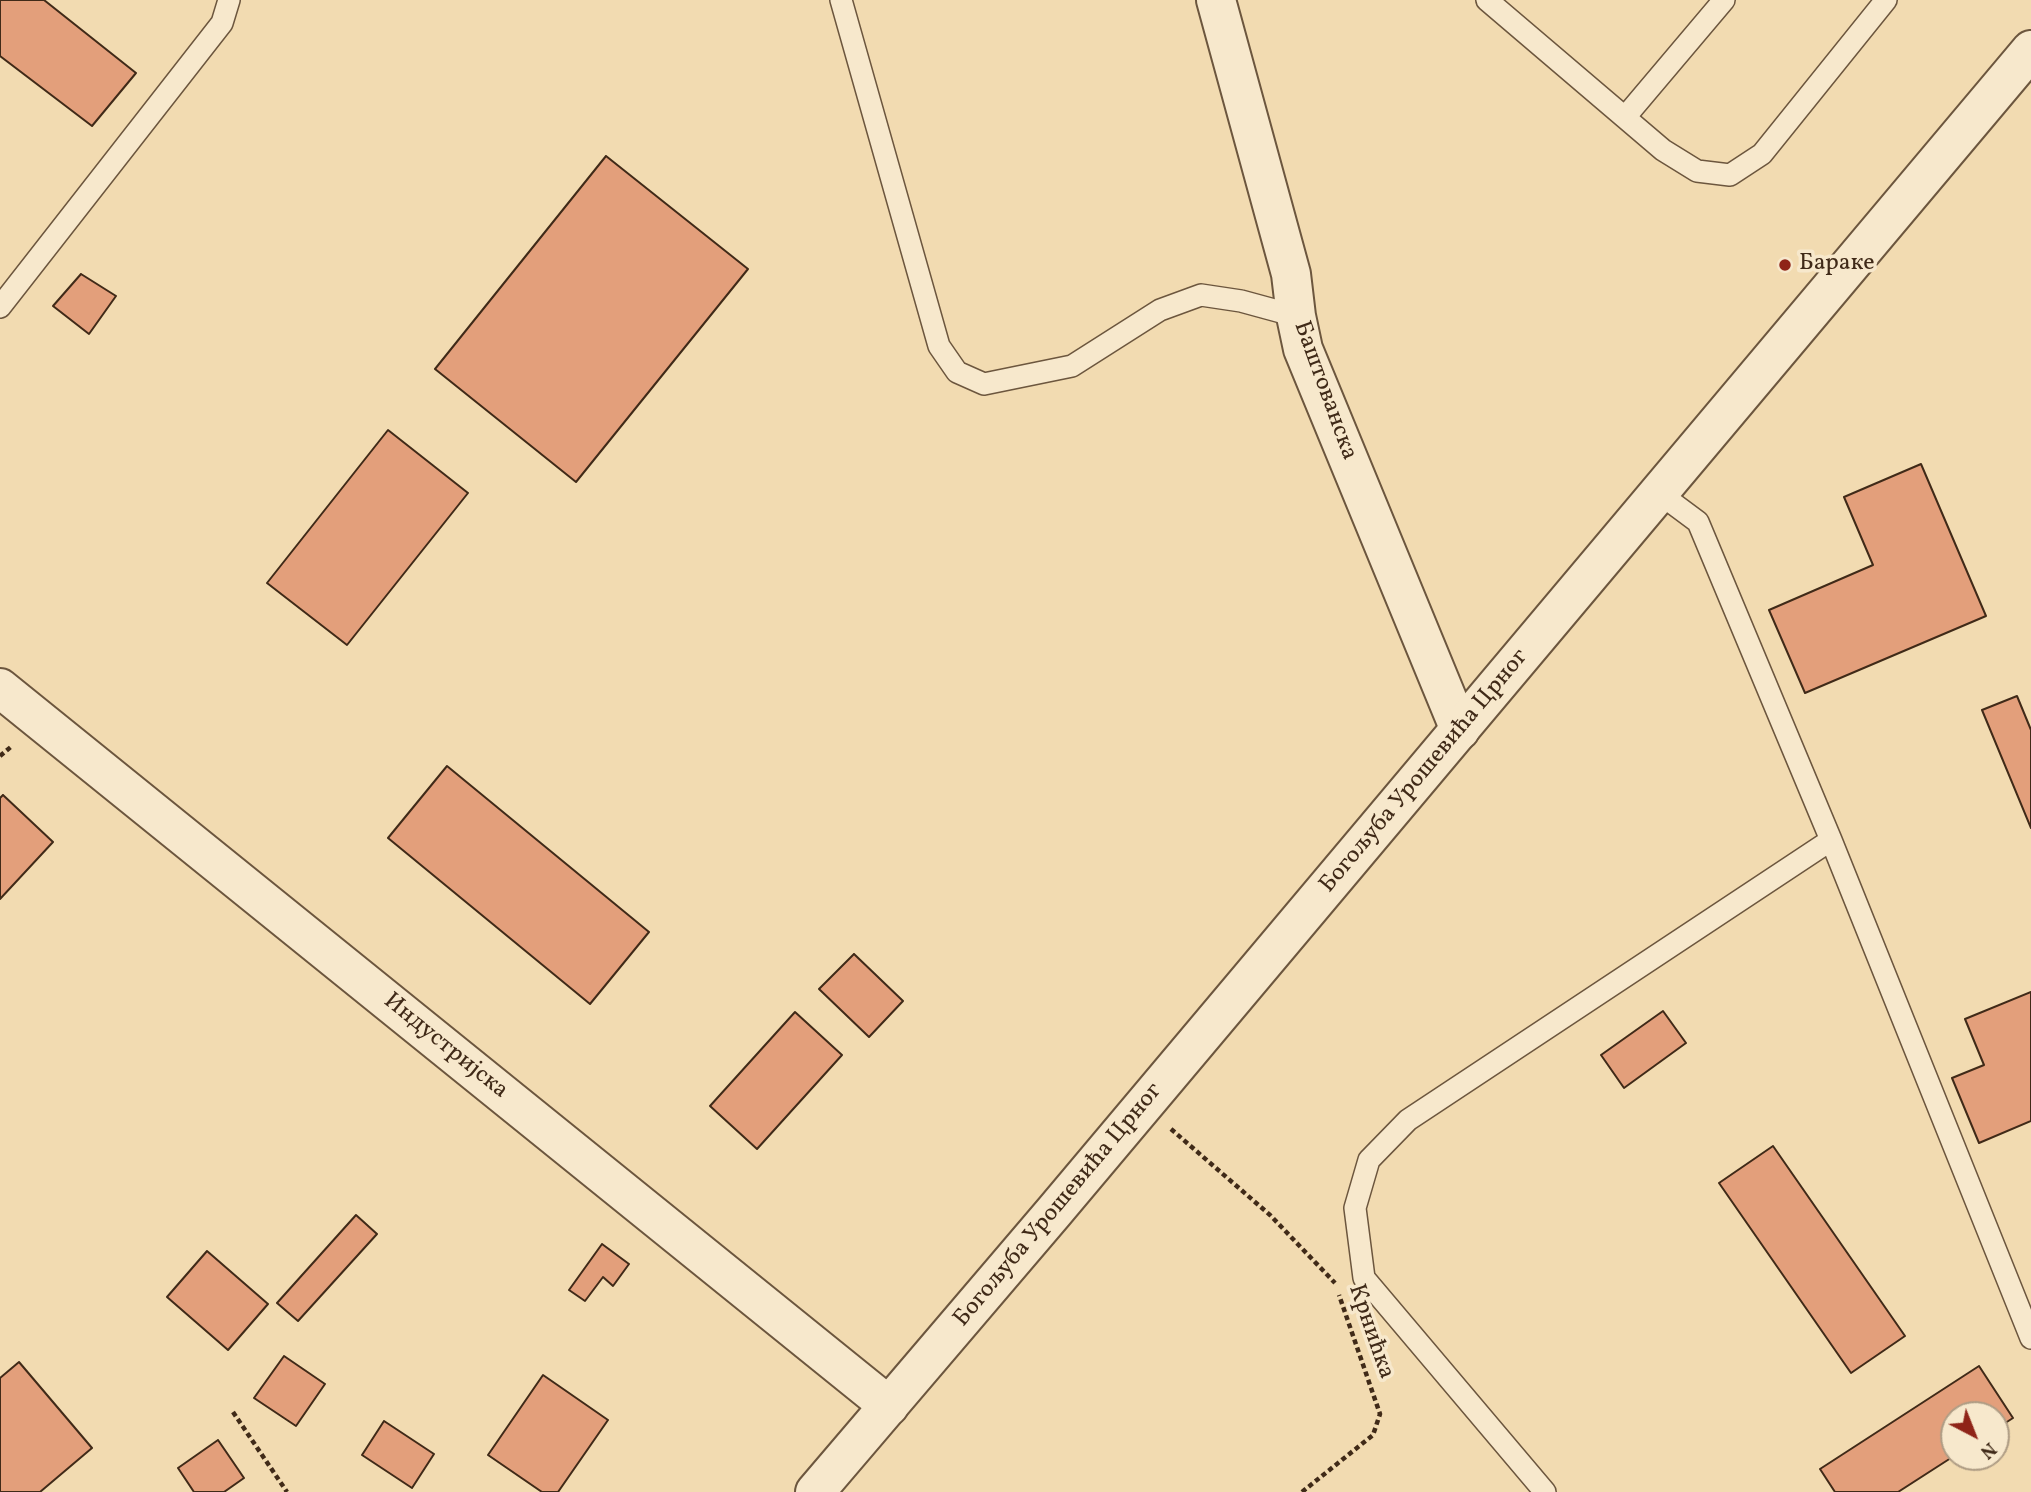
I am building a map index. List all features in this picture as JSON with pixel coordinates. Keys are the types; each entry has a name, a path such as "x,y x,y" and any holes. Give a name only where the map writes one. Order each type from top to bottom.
{"street":[{"name":"Баштованска","path":"1216,0 1291,274 1303,349 1460,730"},
{"name":"Богољуба Урошевића Црног","path":"815,1492 2031,50"},
{"name":"Индустријска","path":"0,688 888,1406"}],"lane":[{"path":"0,307 222,23 229,0"},
{"path":"841,0 939,346 957,372 984,384 1072,366 1160,310 1201,295 1241,300 1296,316"},
{"path":"1488,0 1663,150 1697,171 1730,175 1762,154 1886,0"},
{"path":"1626,116 1724,0"},
{"path":"1659,494 1698,522 1831,840 2031,1338"},
{"path":"1545,1492 1364,1278 1355,1208 1370,1160 1408,1120 1831,840"}],"path":[{"name":"Крнићка","path":"1143,1106 1270,1215 1334,1280 1380,1414 1373,1435 1302,1492"},
{"path":"233,1412 287,1492"}],"building":[{"path":"0,0 44,0 136,73 92,126 0,56"},
{"path":"606,156 748,269 576,482 435,369"},
{"path":"81,274 116,296 89,334 53,306"},
{"path":"388,430 468,493 347,645 267,583"},
{"path":"1921,464 1986,616 1805,693 1769,610 1873,565 1844,497"},
{"path":"2017,696 2031,730 2031,828 1982,710"},
{"path":"447,766 649,932 590,1004 388,838"},
{"path":"3,795 53,842 0,899 0,798"},
{"path":"854,954 903,1001 869,1037 819,989"},
{"path":"2031,992 2031,1121 1979,1143 1952,1078 1984,1065 1965,1019"},
{"path":"1663,1011 1686,1043 1624,1088 1601,1055"},
{"path":"795,1012 842,1055 757,1149 710,1106"},
{"path":"1773,1146 1905,1336 1851,1373 1719,1183"},
{"path":"356,1215 377,1234 298,1321 277,1303"},
{"path":"602,1244 629,1264 613,1286 603,1277 585,1301 569,1290"},
{"path":"207,1251 268,1304 228,1350 167,1297"},
{"path":"284,1356 325,1384 296,1426 254,1398"},
{"path":"19,1362 92,1448 40,1492 0,1492 0,1378"},
{"path":"1979,1366 2002,1401 1940,1401 1940,1465 1898,1492 1835,1492 1820,1469"},
{"path":"543,1375 608,1420 558,1492 542,1492 488,1455"},
{"path":"384,1421 434,1454 412,1488 362,1455"},
{"path":"218,1440 244,1478 224,1492 194,1492 178,1468"}],"place":[{"name":"Бараке","path":"1785,265"}]}
